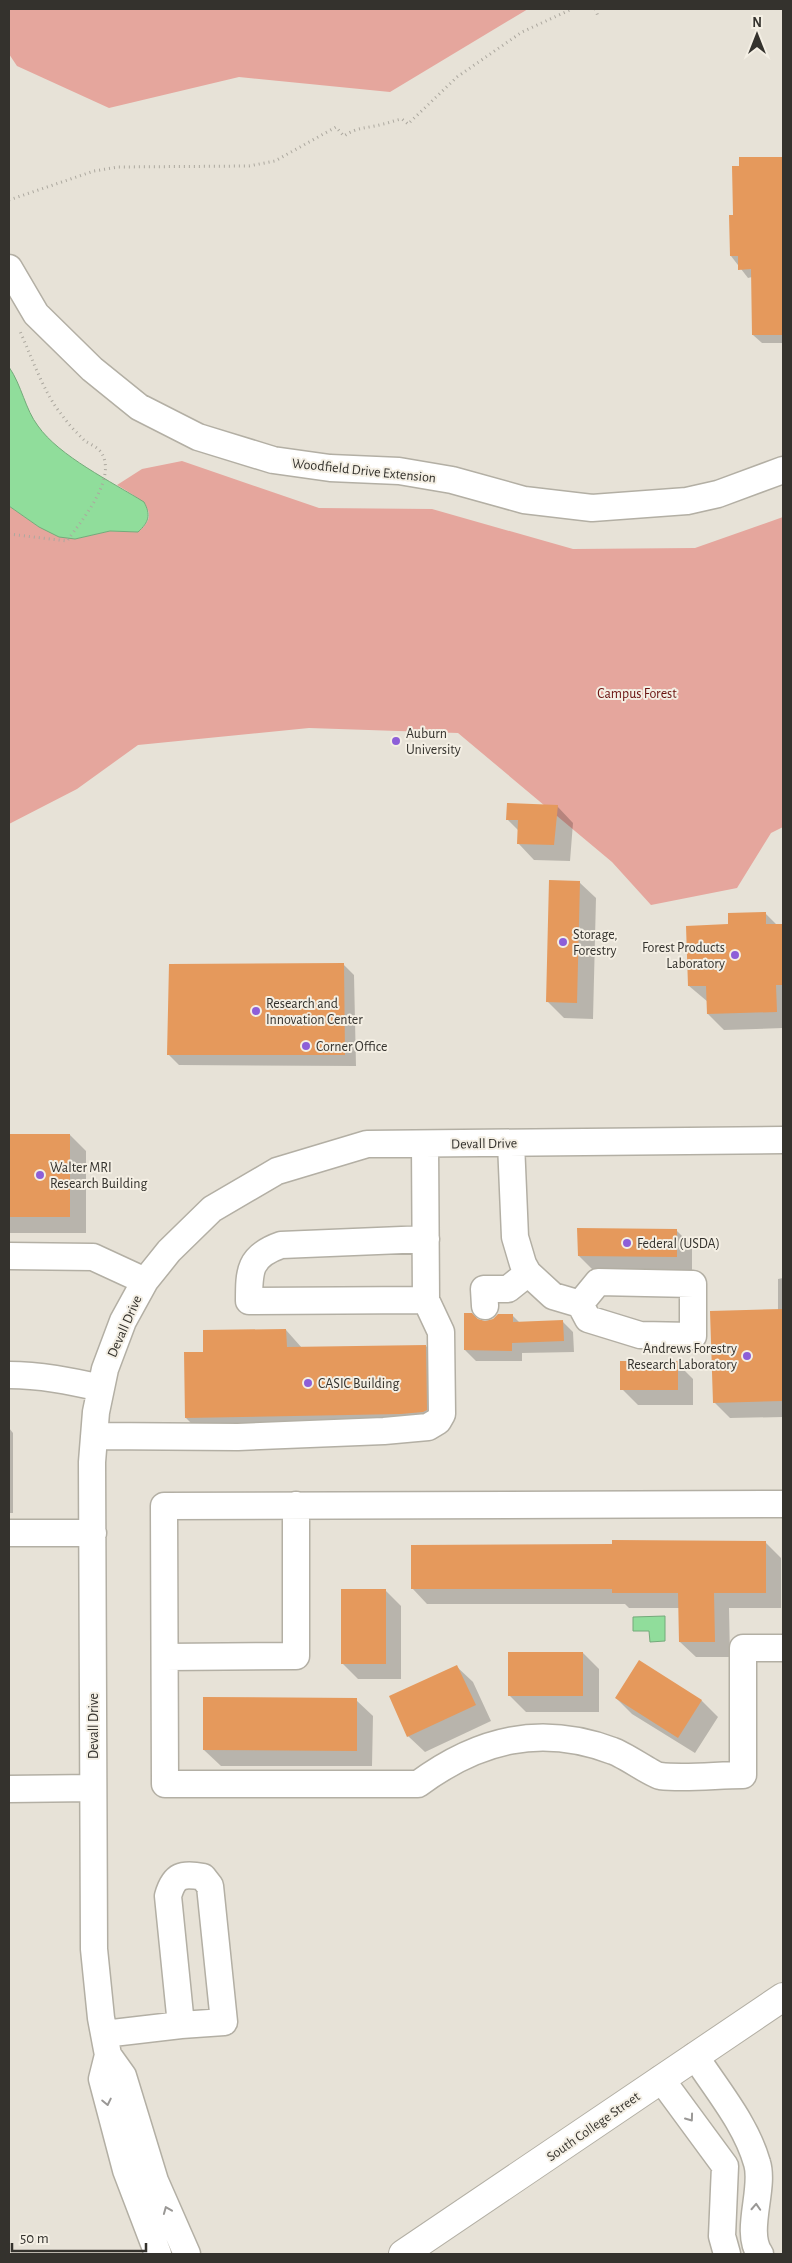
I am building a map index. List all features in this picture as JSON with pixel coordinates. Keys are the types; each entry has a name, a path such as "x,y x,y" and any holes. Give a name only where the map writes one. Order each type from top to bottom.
{"main road":[{"name":"South College Street","path":"403,2254 783,1997"}],"street":[{"name":"Woodfield Drive Extension","path":"9,268 36,314 92,369 139,407 198,437 273,460 330,468 399,471 452,480 524,500 592,508 687,501 718,494 783,470"},
{"name":"Devall Drive","path":"106,2044 94,1949 92,1462 94,1436 105,1369 122,1323 145,1281 169,1251 212,1209 277,1171 367,1144 783,1140"},
{"path":"511,1143 515,1237 528,1273 554,1296 580,1304"},
{"path":"94,1436 238,1437 384,1431 428,1427 438,1421 442,1414 441,1332 426,1300 425,1144"},
{"path":"426,1239 281,1245 266,1250 254,1262 249,1278 249,1301 426,1300"},
{"path":"9,1256 94,1257 145,1281"},
{"path":"485,1306 484,1289 508,1289 528,1273"},
{"path":"9,1375 29,1375 66,1380 101,1388"},
{"path":"783,1504 164,1506 165,1784 418,1784 442,1766 464,1754 495,1743 526,1738 561,1738 591,1743 629,1758 658,1776 743,1775 743,1648 783,1648"},
{"path":"165,1657 296,1656 296,1505"},
{"path":"9,1533 93,1533"},
{"path":"9,1789 93,1788"},
{"path":"106,2044 182,2025 224,2022 210,1886 203,1876 191,1874 177,1878 172,1883 168,1896 182,2025"},
{"path":"106,2044 102,2079 109,2110 126,2170 158,2254"},
{"path":"106,2044 123,2076 155,2181 187,2254"},
{"path":"695,2056 749,2138 758,2166 754,2234 756,2250 760,2254"},
{"path":"661,2079 725,2166 722,2236 727,2254"},
{"path":"725,2166 758,2166"}],"path":[{"path":"9,200 94,171 118,167 249,166 275,161 336,127 344,136 356,128 380,125 398,119 402,119 408,124 457,77 522,32 572,9"},
{"path":"595,9 598,16"},
{"path":"9,534 68,541 91,508 104,484 104,461 100,451 85,440 60,414 16,322"}],"green space":[{"path":"9,9 528,9 390,92 239,77 109,108 17,66 9,54"},
{"name":"Campus Forest","path":"182,461 319,508 432,509 573,549 695,548 783,517 783,827 771,833 737,888 651,905 612,862 458,733 309,728 138,745 77,789 9,824 9,506 39,527 75,539 110,531 138,532 146,524 149,517 148,511 139,499 117,485 142,469"}],"shaded area":[{"path":"9,367 34,419 47,437 72,458 144,502 148,511 148,518 145,525 138,532 110,531 75,539 59,537 39,527 9,506"},
{"path":"665,1616 665,1641 650,1642 649,1631 633,1631 633,1617"}],"building":[{"path":"739,157 783,157 783,335 752,335 751,269 738,270 738,256 730,256 729,215 733,215 732,166 739,166"},
{"path":"507,803 558,805 554,845 517,844 518,820 506,820"},
{"name":"Storage, Forestry","path":"549,880 580,881 577,1003 546,1002"},
{"name":"Forest Products Laboratory","path":"766,912 766,924 783,924 783,985 776,985 777,1012 707,1014 706,986 688,986 686,926 728,924 728,913"},
{"name":"Research and Innovation Center","path":"344,963 345,1055 167,1055 169,964"},
{"name":"Walter MRI Research Building","path":"9,1134 70,1134 70,1217 9,1217"},
{"name":"Federal (USDA)","path":"577,1228 677,1229 677,1257 578,1256"},
{"name":"Andrews Forestry Research Laboratory","path":"783,1309 783,1401 713,1403 710,1311"},
{"path":"464,1313 472,1313 478,1319 485,1321 493,1319 498,1314 513,1314 513,1322 563,1320 564,1341 512,1343 512,1351 464,1350"},
{"name":"CASIC Building","path":"286,1329 287,1347 426,1345 427,1410 401,1414 185,1418 184,1352 203,1352 203,1330"},
{"path":"620,1361 678,1361 678,1390 620,1390"},
{"path":"612,1540 766,1541 766,1593 714,1593 715,1642 679,1642 678,1593 612,1593 612,1589 411,1589 411,1545 612,1544"},
{"path":"341,1589 386,1589 386,1664 341,1664"},
{"path":"508,1652 583,1652 583,1696 508,1696"},
{"path":"639,1660 702,1700 678,1738 615,1698"},
{"path":"457,1665 476,1705 407,1737 389,1696"},
{"path":"203,1697 357,1698 357,1751 203,1750"}],"place":[{"name":"Auburn University","path":"396,741"},
{"name":"Storage, Forestry","path":"563,942"},
{"name":"Forest Products Laboratory","path":"735,955"},
{"name":"Research and Innovation Center","path":"256,1011"},
{"name":"Corner Office","path":"306,1046"},
{"name":"Walter MRI Research Building","path":"40,1175"},
{"name":"Federal (USDA)","path":"627,1243"},
{"name":"Andrews Forestry Research Laboratory","path":"747,1356"},
{"name":"CASIC Building","path":"308,1383"}]}
